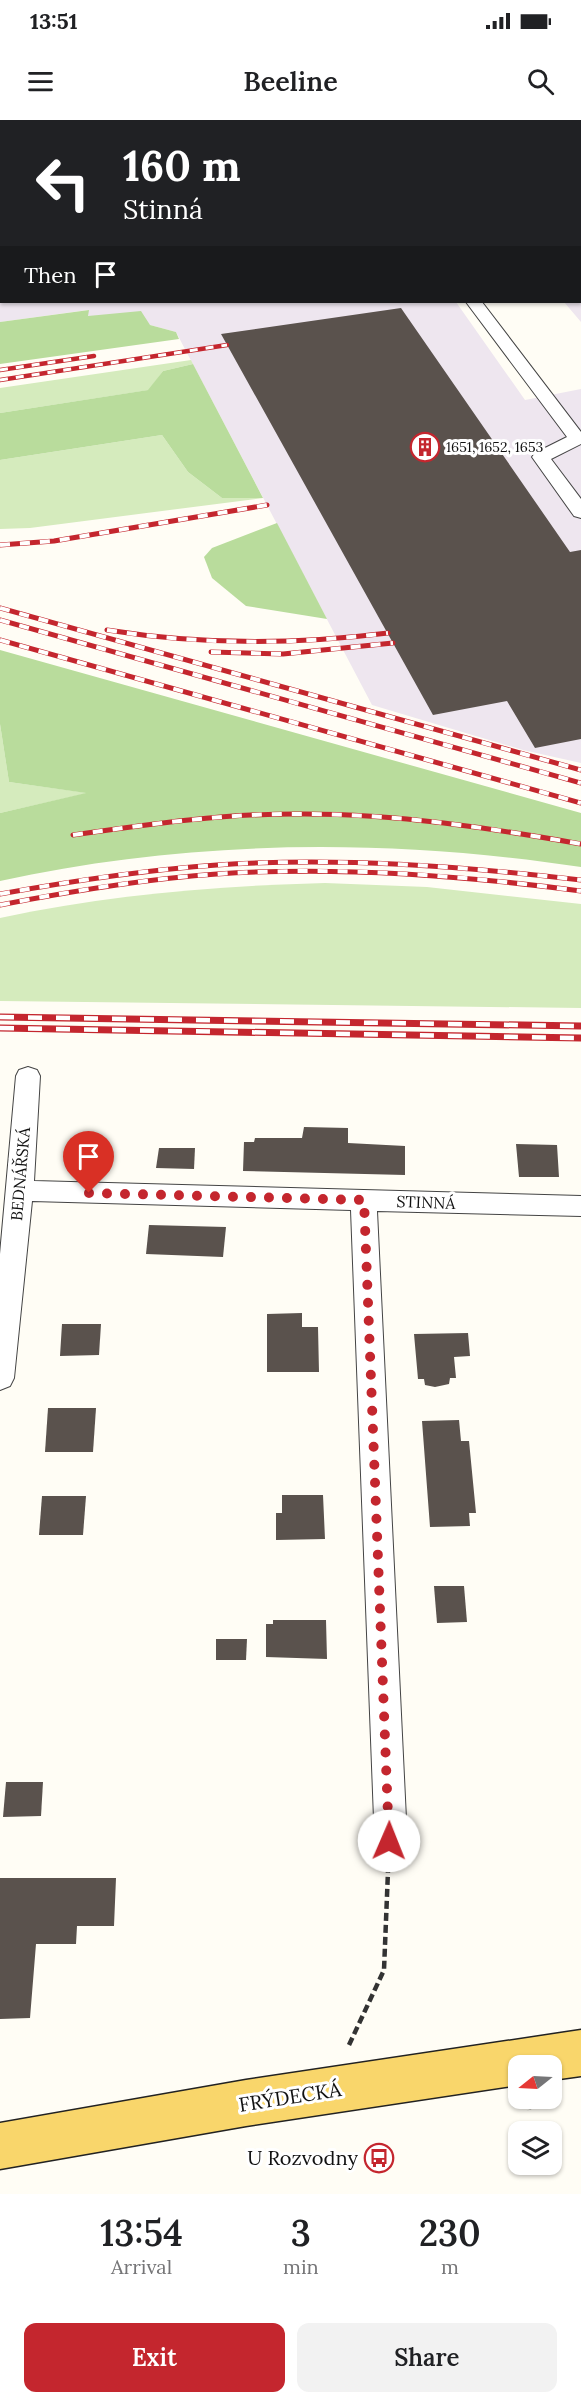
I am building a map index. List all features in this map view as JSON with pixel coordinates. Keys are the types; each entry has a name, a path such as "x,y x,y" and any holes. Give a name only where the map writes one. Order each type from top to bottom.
{"main road":[{"name":"FRÝDECKÁ","path":"0,2146 246,2103 581,2053"}],"street":[{"path":"475,303 577,439 541,457 581,512"},
{"name":"BEDNÁŘSKÁ","path":"0,1378 20,1191 28,1076"},
{"name":"STINNÁ","path":"20,1191 581,1206"},
{"path":"364,1200 390,1819"}],"path":[{"path":"349,2044 384,1970 390,1819"}],"shaded area":[{"path":"0,303 457,303 525,400 581,389 581,763 523,750 372,705 176,332 150,325 88,316 88,310 0,322"},
{"path":"565,303 581,303 581,322"}],"green space":[{"path":"89,310 88,316 141,311 150,325 176,332 179,339 0,364 0,322"},
{"path":"191,360 193,364 163,371 149,390 0,413 0,388"},
{"path":"193,364 263,498 222,498 188,472 162,435 0,460 0,413 148,390 163,371"},
{"path":"162,435 188,472 222,498 263,498 30,528 0,529 0,460"},
{"path":"277,523 327,619 246,606 212,578 204,557 212,548"},
{"path":"0,650 581,813 581,867 436,851 290,847 217,850 144,857 71,867 0,881 0,813 86,793 9,782 0,724"},
{"path":"0,724 9,782 88,793 0,813"},
{"path":"325,883 427,887 581,904 581,1008 0,1001 0,918 80,903 161,893 243,886"}],"building":[{"name":"1651, 1652, 1653","path":"401,308 570,552 581,550 581,739 535,748 507,701 433,715 221,334"},
{"path":"304,1127 348,1128 348,1143 405,1146 405,1175 243,1171 244,1142 254,1142 255,1138 302,1138"},
{"path":"516,1144 557,1145 559,1177 519,1177"},
{"path":"159,1148 195,1148 194,1169 156,1168"},
{"path":"149,1225 226,1227 223,1257 146,1254"},
{"path":"302,1313 302,1327 318,1327 319,1372 267,1372 267,1314"},
{"path":"62,1324 101,1324 99,1355 60,1356"},
{"path":"468,1333 470,1356 454,1357 456,1378 450,1378 449,1384 435,1387 425,1385 424,1379 418,1379 414,1334"},
{"path":"48,1408 96,1408 93,1452 45,1452"},
{"path":"459,1420 461,1441 469,1441 476,1513 469,1513 470,1526 430,1527 422,1421"},
{"path":"282,1495 323,1495 325,1539 276,1540 276,1513 282,1513"},
{"path":"42,1496 86,1496 83,1535 39,1535"},
{"path":"434,1586 464,1586 467,1622 437,1623"},
{"path":"273,1620 326,1620 327,1659 266,1657 266,1624 273,1624"},
{"path":"216,1639 247,1639 246,1660 216,1660"},
{"path":"6,1782 43,1782 41,1816 3,1817"},
{"path":"0,1878 116,1878 114,1926 77,1926 76,1944 36,1944 30,2018 0,2019"}],"railway":[{"path":"0,380 227,345"},
{"path":"0,370 94,356"},
{"path":"0,545 54,541 267,505"},
{"path":"0,608 581,770"},
{"path":"0,620 581,783"},
{"path":"107,630 142,635 247,642 317,640 388,633"},
{"path":"0,640 581,803"},
{"path":"211,652 283,654 393,643"},
{"path":"73,835 218,817 305,814 375,816 444,823 581,844"},
{"path":"0,894 135,873 263,863 399,864 581,880"},
{"path":"0,905 135,882 263,872 354,872 445,876 581,891"},
{"path":"0,1017 581,1026"},
{"path":"0,1028 581,1038"}],"place":[{"name":"1651, 1652, 1653","path":"425,447"},
{"name":"U Rozvodny","path":"379,2158"}],"route":[{"path":"89,1193 364,1200 390,1819 389,1841"}]}
